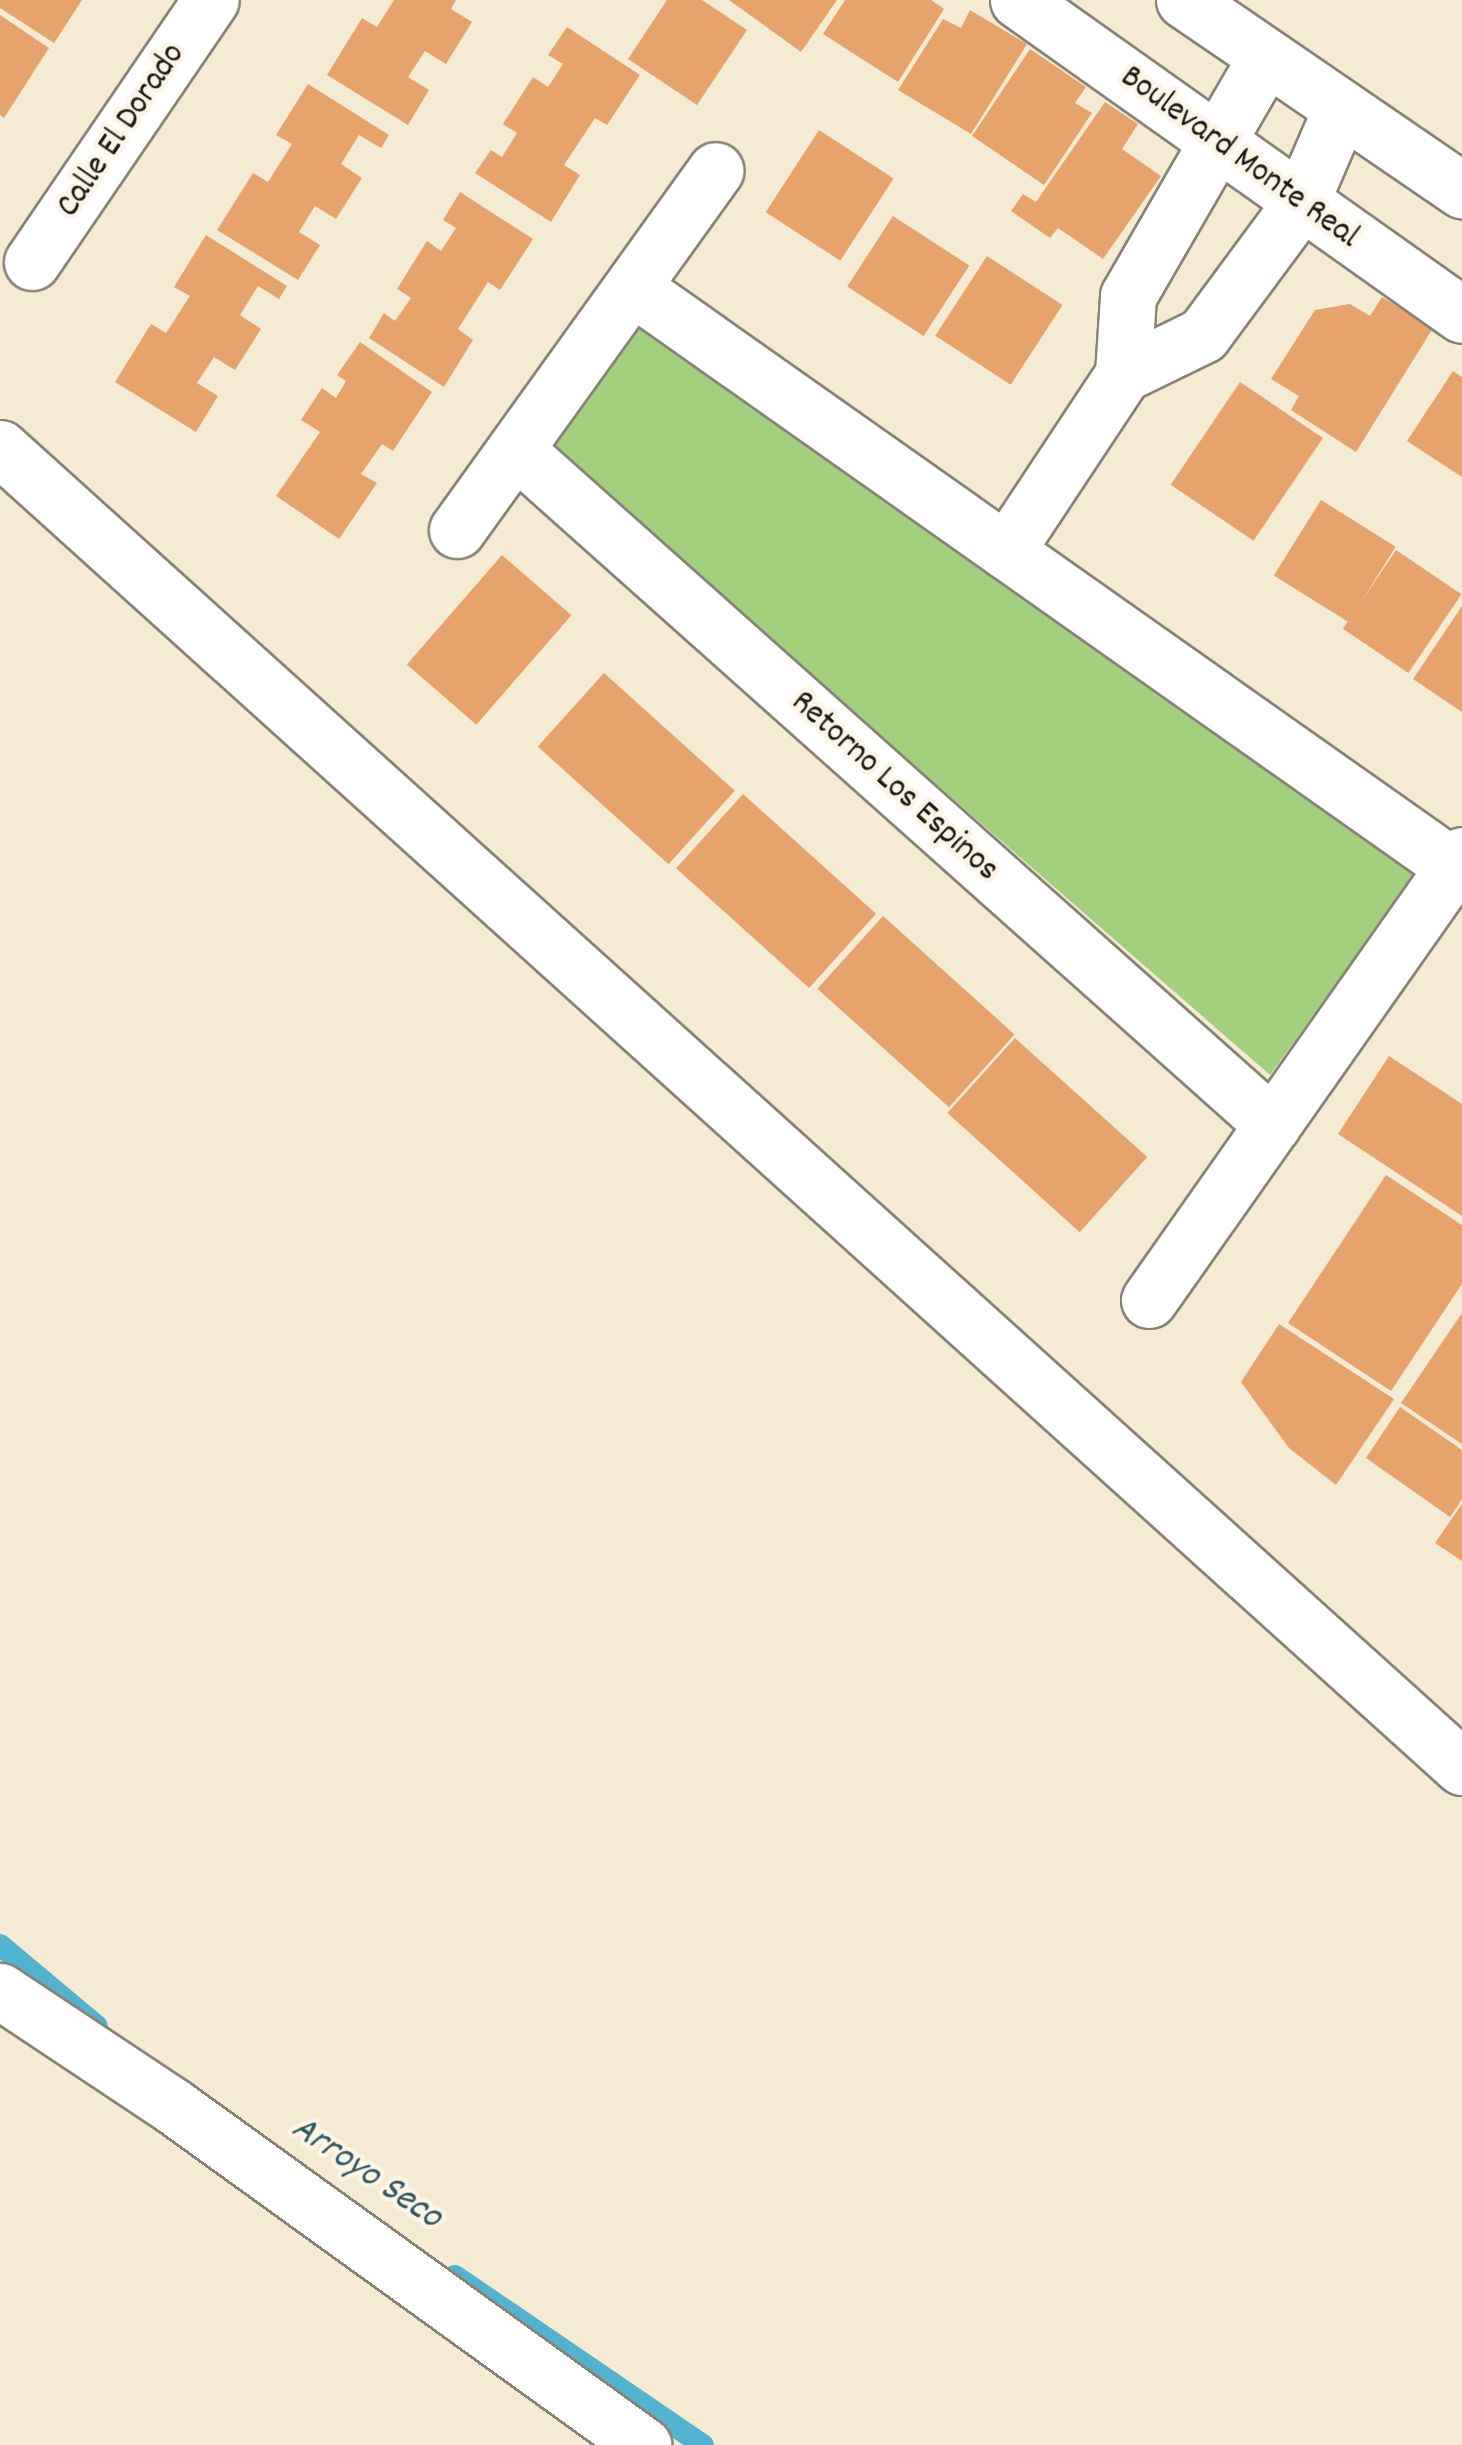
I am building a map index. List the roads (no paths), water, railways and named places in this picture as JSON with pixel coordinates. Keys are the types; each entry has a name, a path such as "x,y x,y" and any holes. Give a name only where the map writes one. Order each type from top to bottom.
{"street":[{"name":"Calle El Dorado","path":"32,262 211,0"},
{"name":"Boulevard Monte Real","path":"1018,0 1214,138 1300,204 1462,315"},
{"path":"1184,0 1264,60 1462,190"},
{"path":"1006,551 1123,374 1128,296 1214,138 1264,60"},
{"path":"1123,374 1204,335 1300,204 1340,109"},
{"path":"457,530 716,170"},
{"path":"632,286 1006,551 1458,861 1149,1300"},
{"path":"0,448 1462,1767"},
{"name":"Retorno Los Espinos","path":"516,450 1273,1125"},
{"path":"0,1991 173,2106 643,2445"}],"waterway":[{"name":"Arroyo Seco","path":"0,1945 97,2026"},
{"name":"Arroyo Seco","path":"455,2276 703,2445"}]}
